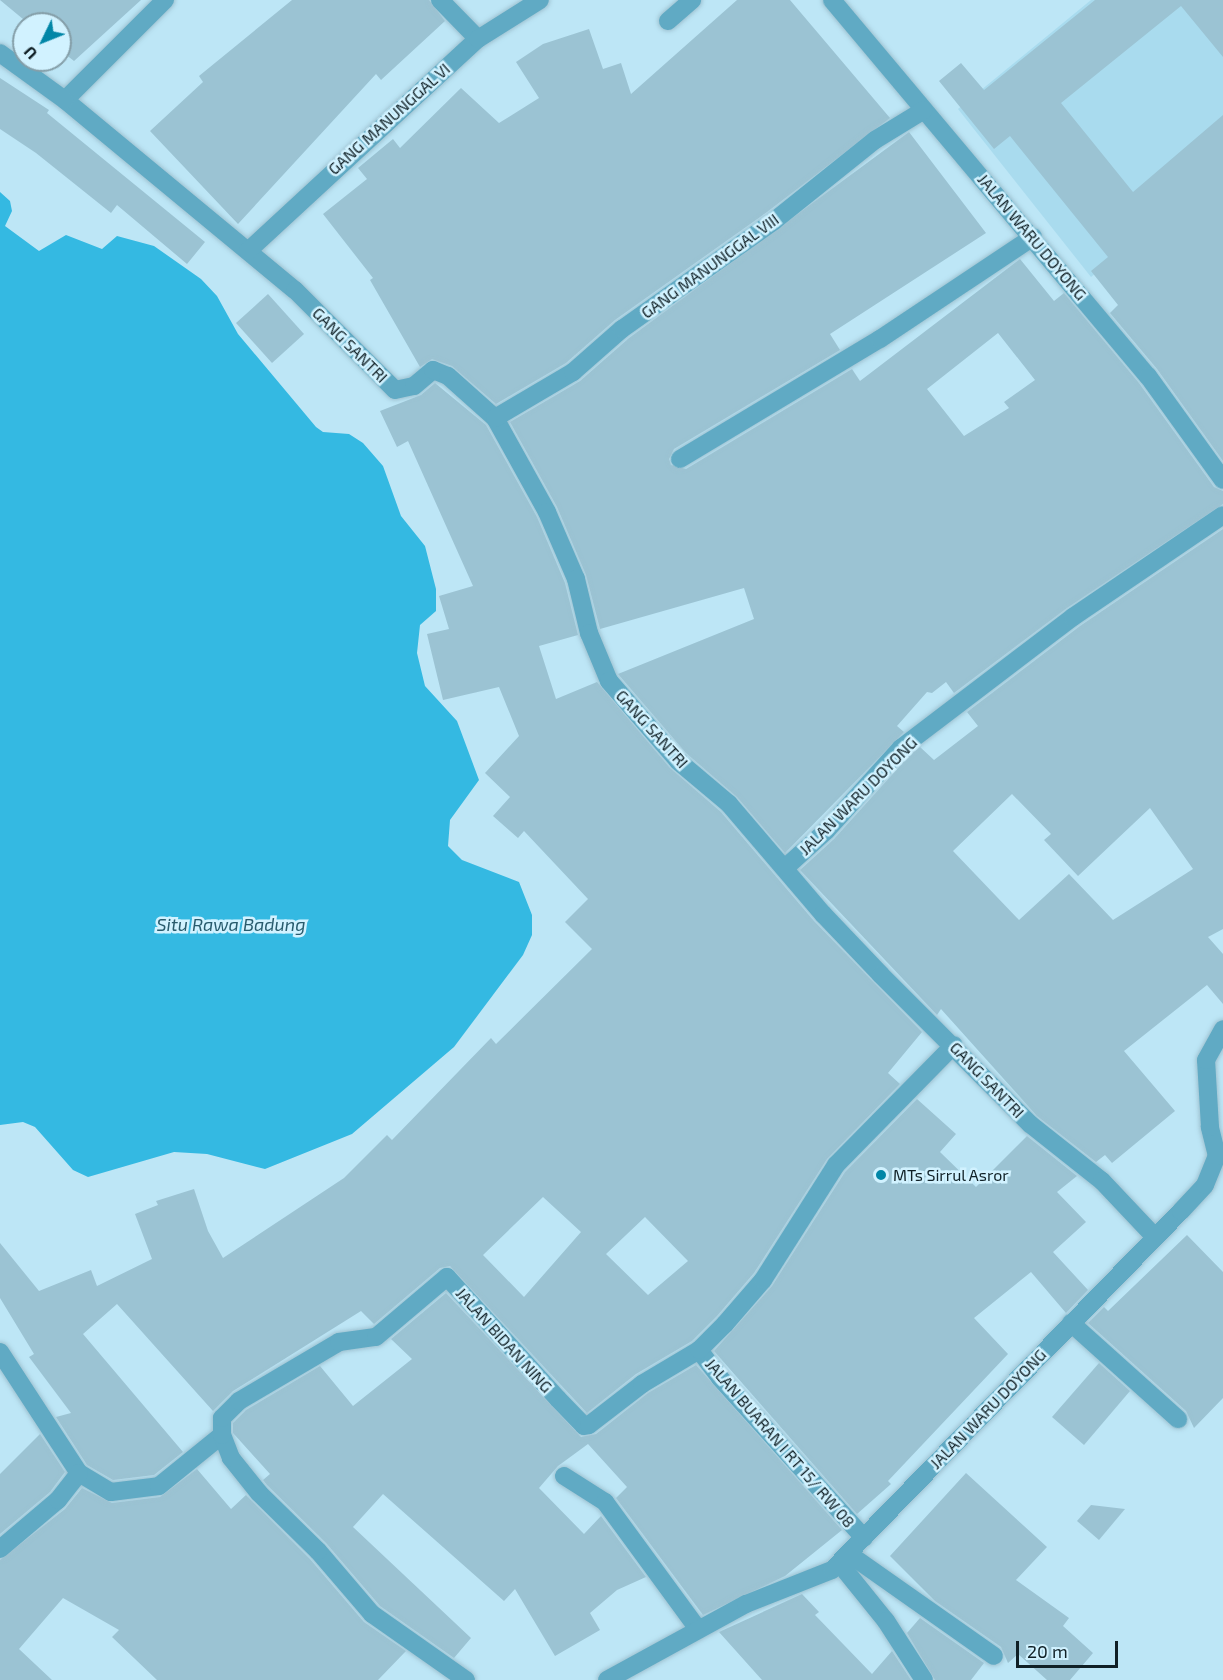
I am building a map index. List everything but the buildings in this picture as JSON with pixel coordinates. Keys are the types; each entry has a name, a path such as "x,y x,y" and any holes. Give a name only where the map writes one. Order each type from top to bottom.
{"street":[{"path":"65,100 165,0"},
{"path":"440,0 478,39"},
{"name":"GANG MANUNGGAL VI","path":"248,251 478,39 540,0"},
{"path":"668,21 692,0"},
{"name":"JALAN WARU DOYONG","path":"832,0 1148,376 1223,480"},
{"path":"0,53 65,100 248,251"},
{"name":"GANG MANUNGGAL VIII","path":"495,418 573,372 622,329 774,221 875,141 924,110"},
{"path":"680,459 880,339 1033,237"},
{"name":"GANG SANTRI","path":"248,251 295,290 395,390 414,386 433,370 448,376 495,418 547,513 576,579 589,633 609,681 678,761 729,804 786,867 823,914 1030,1124 1102,1181 1154,1236"},
{"name":"JALAN WARU DOYONG","path":"786,867 826,831 901,748 1072,617 1223,515"},
{"name":"JALAN WARU DOYONG","path":"607,1680 698,1629 845,1559 1205,1185 1217,1156 1210,1127 1206,1060 1223,1029"},
{"name":"JALAN BUARAN I RT 15/ RW 08","path":"864,1538 720,1378 699,1350 763,1280 836,1165 954,1045"},
{"name":"JALAN BIDAN NING","path":"222,1435 222,1418 239,1401 339,1342 376,1337 447,1277 584,1426 699,1350"},
{"path":"1071,1323 1178,1419"},
{"path":"0,1352 79,1473 111,1492 159,1486 222,1435 231,1458 259,1494 318,1551 372,1614 466,1680"},
{"path":"0,1549 58,1500 79,1473"},
{"path":"564,1476 605,1502 698,1629"},
{"path":"845,1559 994,1656"},
{"path":"845,1559 924,1680"}],"shaded area":[{"path":"1091,0 1223,0 1223,171 1091,277 958,109"}],"water":[{"name":"Situ Rawa Badung","path":"0,192 10,201 12,211 5,226 39,251 66,235 102,249 117,236 154,246 201,279 217,296 238,334 316,427 323,432 349,434 363,443 383,466 401,516 425,546 436,589 436,611 420,625 417,653 425,686 457,721 479,780 450,820 448,846 462,860 519,882 532,915 532,935 523,955 454,1047 352,1134 265,1169 207,1154 174,1152 88,1177 73,1170 35,1127 23,1122 0,1125"}],"place":[{"name":"MTs Sirrul Asror","path":"881,1175"}]}
